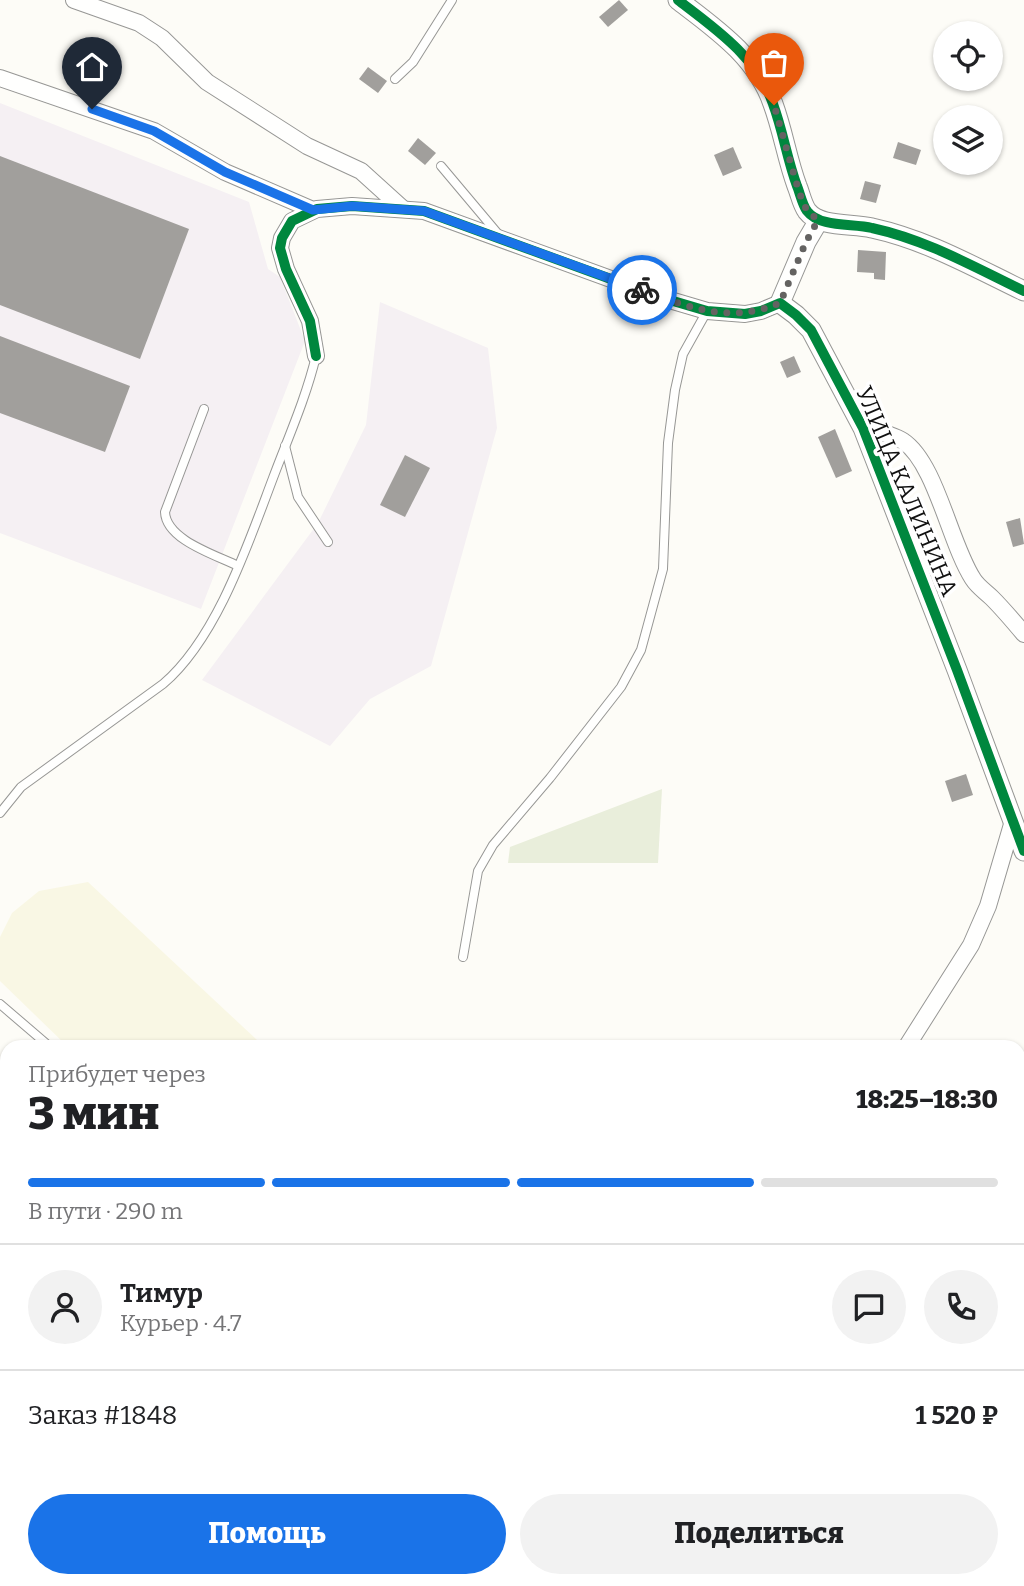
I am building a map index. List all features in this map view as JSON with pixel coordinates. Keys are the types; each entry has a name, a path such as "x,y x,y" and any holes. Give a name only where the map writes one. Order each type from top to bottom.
{"street":[{"path":"74,0 139,23 162,38 207,82 307,146 361,171 403,209"},
{"path":"678,0 730,41 755,67 774,105 807,211 818,220 866,226 933,246 1024,291"},
{"path":"0,78 154,131 225,172 313,210"},
{"path":"316,356 310,321 286,269 280,248 282,238 292,221 313,210 352,206 424,211 663,298 707,311 745,314 780,303 818,220"},
{"name":"УЛИЦА КАЛИНИНА","path":"780,303 811,330 863,428 1024,851"},
{"path":"863,428 902,441 914,450 935,490 957,550 971,577 1024,634"},
{"path":"911,1040 971,945 988,906 1013,821"}],"lane":[{"path":"395,79 412,62 452,0"},
{"path":"441,166 484,214 501,238"},
{"path":"463,957 478,871 493,845 550,778 621,687 641,650 663,569 668,443 675,390 683,354 707,311"},
{"path":"0,813 21,787 181,670 196,650 238,566 285,446 316,356"},
{"path":"204,409 165,512 166,521 172,530 185,540 238,566"},
{"path":"285,446 298,497 328,542"},
{"path":"0,1003 42,1040"}],"shaded area":[{"path":"0,103 249,202 268,269 280,277 305,341 201,609 0,533"},
{"path":"380,302 488,348 497,428 431,666 370,699 330,746 202,680 318,523 366,425"},
{"path":"88,882 257,1040 61,1040 0,981 0,937 12,913 39,891"}],"green space":[{"path":"662,789 658,863 508,863 510,847"}],"building":[{"path":"619,0 628,10 608,27 599,17"},
{"path":"368,67 387,81 378,93 359,79"},
{"path":"418,138 436,153 425,165 408,151"},
{"path":"898,142 921,150 916,165 893,158"},
{"path":"733,147 742,168 723,176 714,155"},
{"path":"0,156 189,229 140,359 0,305"},
{"path":"865,181 881,185 876,203 860,199"},
{"path":"858,250 886,252 885,280 874,279 874,273 857,272"},
{"path":"0,336 130,386 105,452 0,413"},
{"path":"794,356 801,372 787,378 780,362"},
{"path":"835,429 852,471 836,478 818,437"},
{"path":"405,455 430,468 405,517 380,505"},
{"path":"1020,518 1024,544 1013,547 1006,522"},
{"path":"966,774 973,795 952,802 945,781"}],"cycle path":[{"path":"678,0 734,45 757,72 773,104 807,211 828,223 872,228 912,240 1024,291"},
{"path":"316,356 310,321 286,269 280,248 282,238 292,221 317,209 352,206 424,211 663,298 707,311 745,314 780,303 811,330 863,428 1024,851"}],"way so far":[{"path":"642,290 707,311 726,313 745,314 780,303 818,220 807,211 799,192 774,105"}],"route":[{"path":"92,109 154,131 225,172 313,210 352,206 424,211 642,290"}]}
